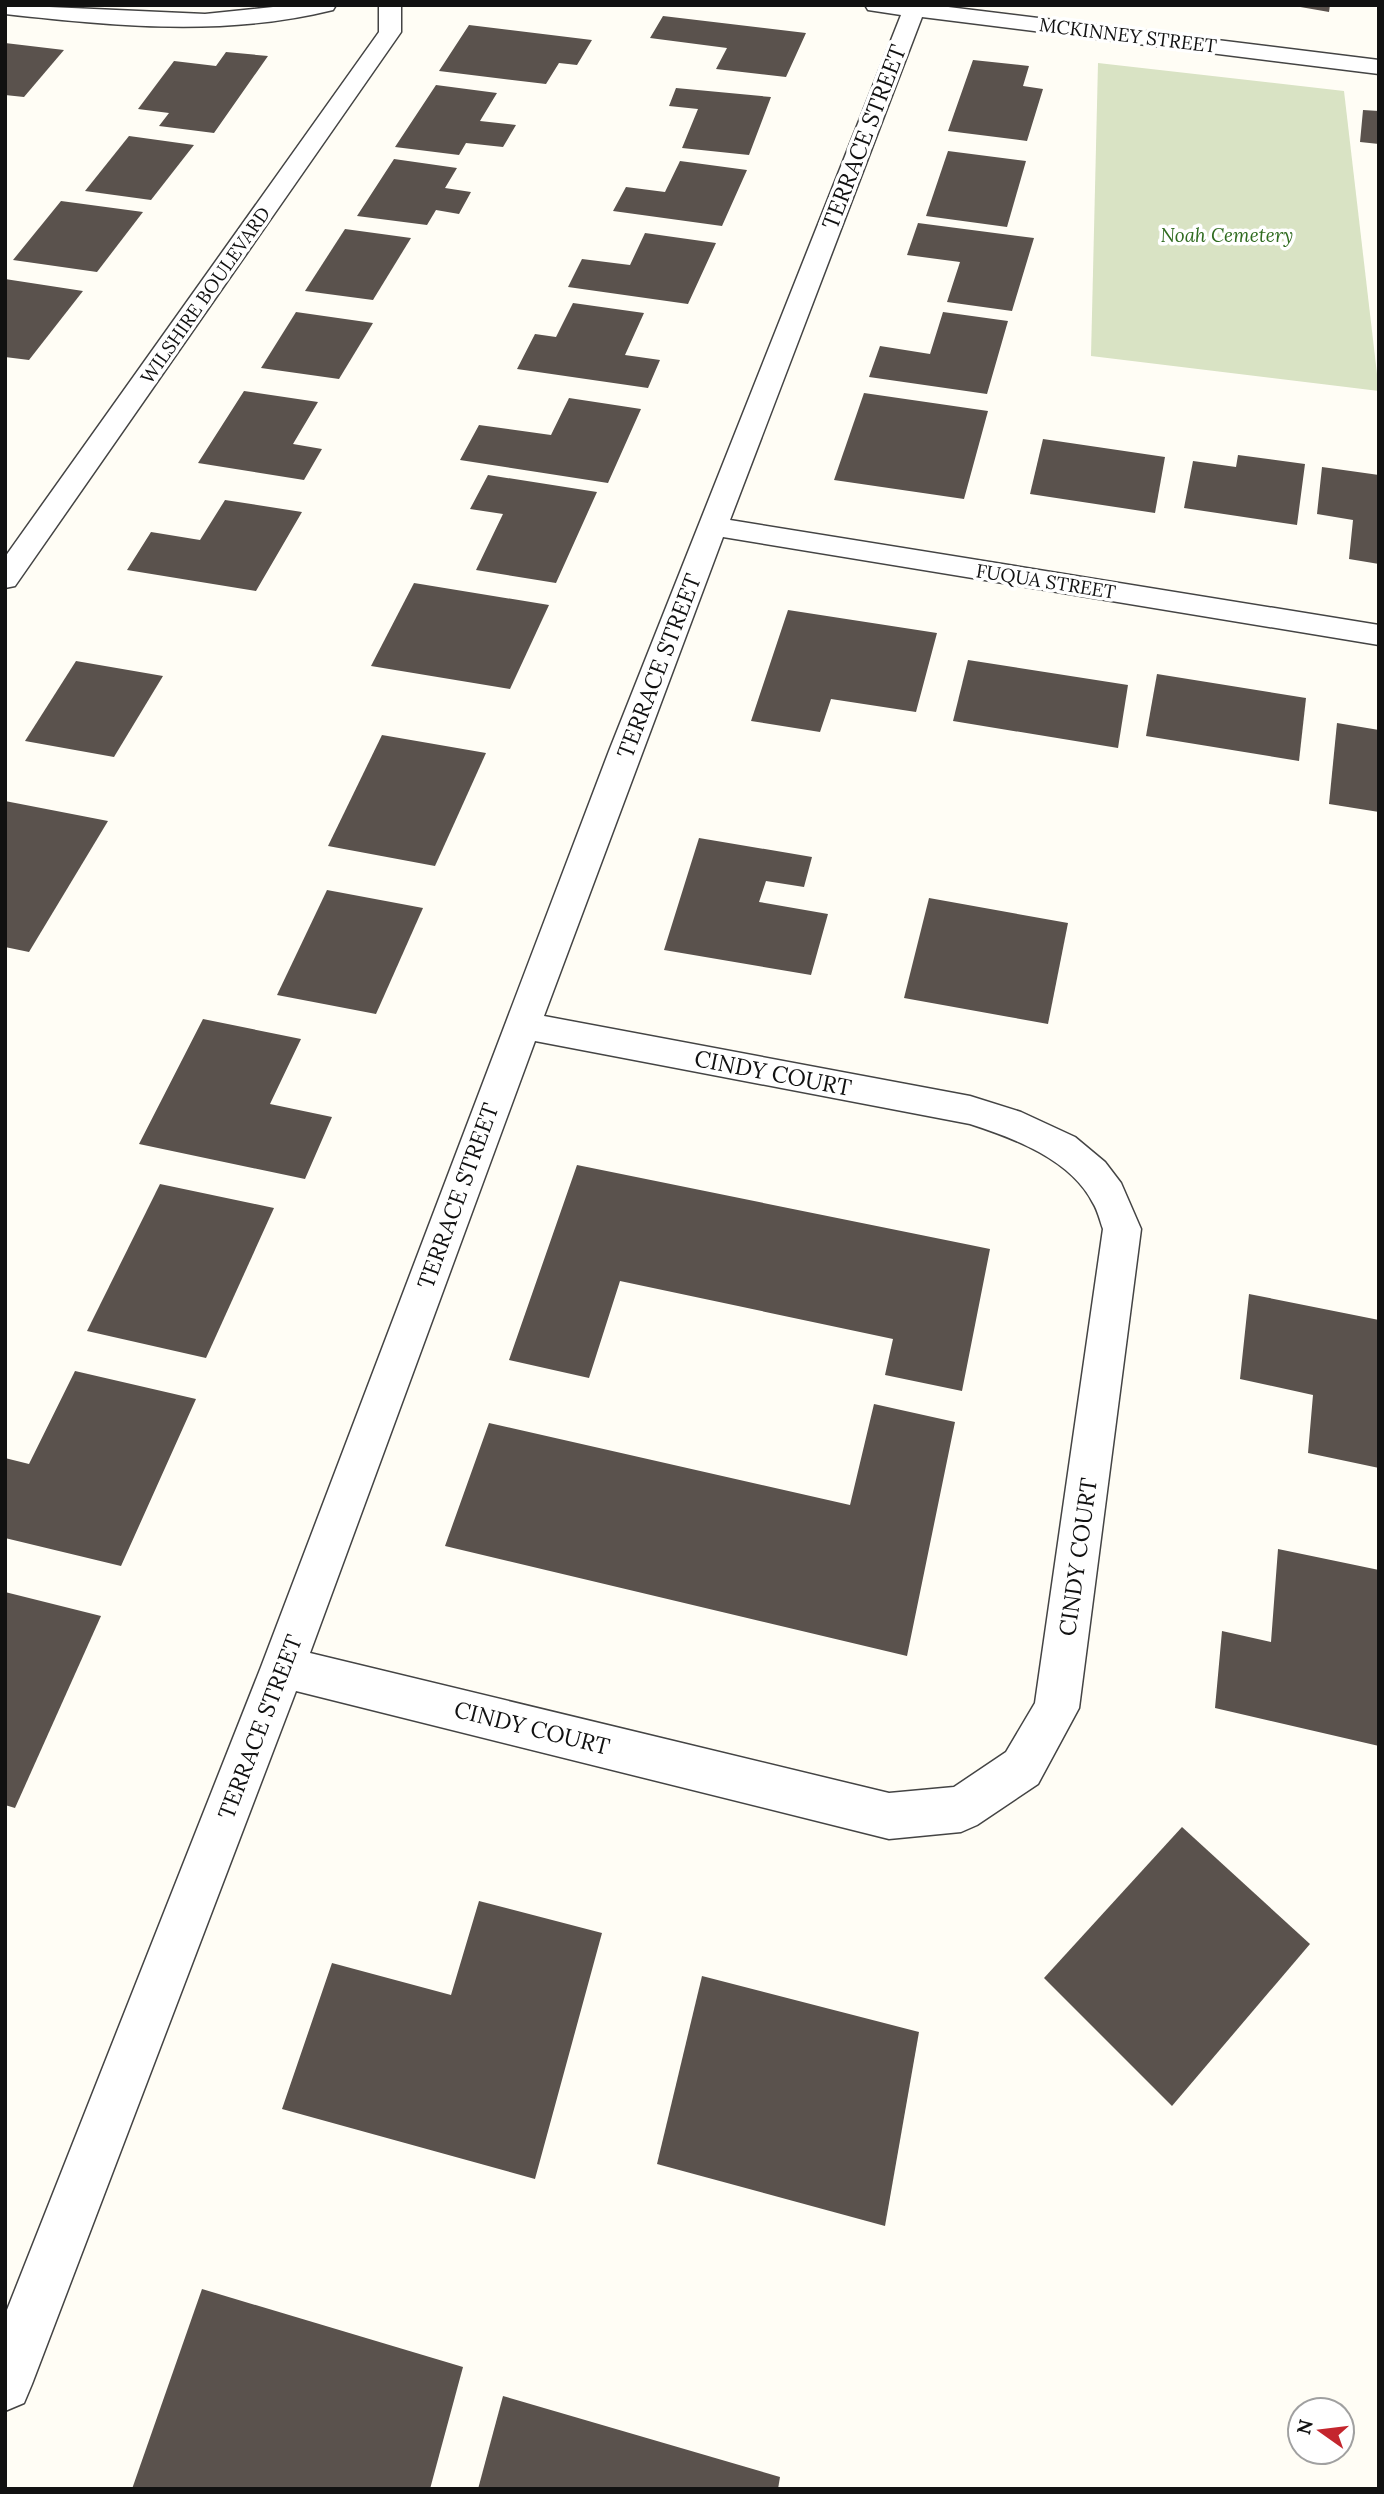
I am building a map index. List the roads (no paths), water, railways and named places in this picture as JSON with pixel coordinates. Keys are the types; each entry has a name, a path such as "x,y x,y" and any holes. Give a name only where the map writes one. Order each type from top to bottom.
{"street":[{"path":"5,7 115,19 196,22 264,17 325,5"},
{"name":"WILSHIRE BOULEVARD","path":"11,563 390,32 390,5"},
{"name":"MCKINNEY STREET","path":"876,5 1379,67"},
{"name":"TERRACE STREET","path":"5,2384 283,1667 522,1026 914,9"},
{"name":"FUQUA STREET","path":"713,526 1379,635"},
{"name":"CINDY COURT","path":"283,1667 889,1816 961,1809 1022,1768 1057,1708 1122,1229 1107,1190 1079,1159 1030,1129 970,1110 522,1026"}],"park label":[{"name":"Noah Cemetery","path":"1227,235"}]}
